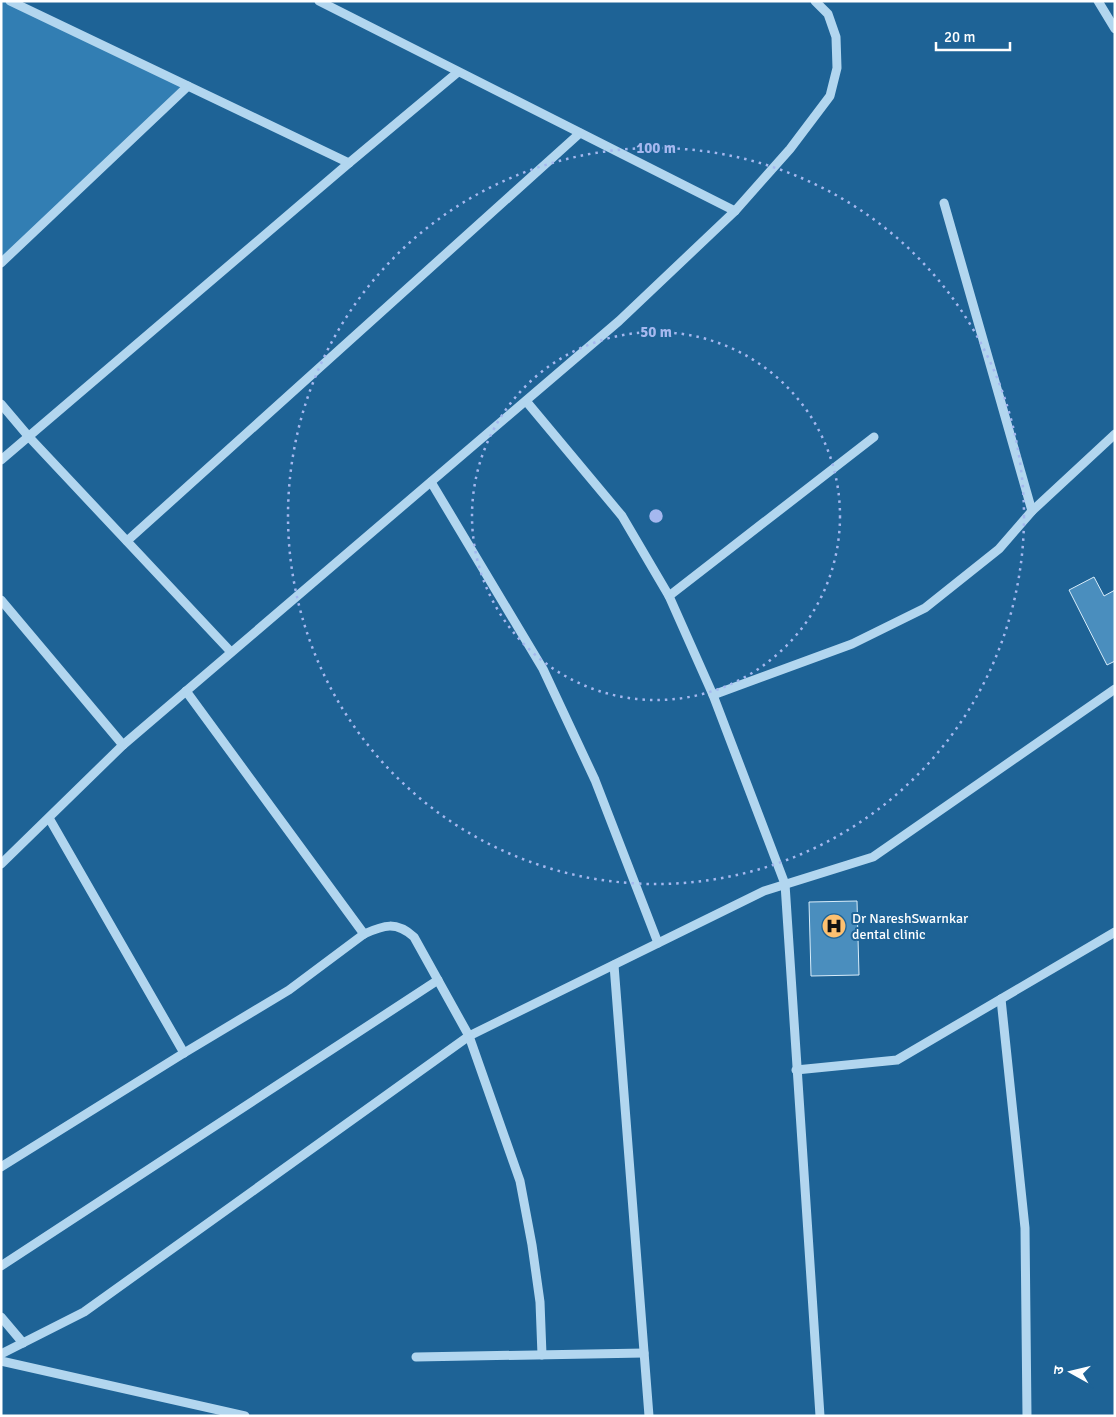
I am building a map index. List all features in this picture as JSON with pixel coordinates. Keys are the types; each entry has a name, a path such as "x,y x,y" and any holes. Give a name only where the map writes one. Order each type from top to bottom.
{"street":[{"path":"10,1 349,163"},
{"path":"319,1 735,211"},
{"path":"1,864 123,745 619,321 735,211 790,149 830,96 837,68 836,37 828,14 815,1"},
{"path":"1098,1 1115,29"},
{"path":"1,460 458,72"},
{"path":"1,263 188,86"},
{"path":"127,541 580,133"},
{"path":"944,203 1032,511"},
{"path":"526,400 622,516 668,596 713,695 785,884 820,1416"},
{"path":"1,404 29,437 231,652"},
{"path":"713,695 852,644 925,608 999,548 1032,511 1115,434"},
{"path":"668,596 874,437"},
{"path":"431,482 543,668 595,780 658,943"},
{"path":"3,607 123,745"},
{"path":"1,1354 84,1312 469,1036 764,891 873,857 1115,689"},
{"path":"186,691 364,934"},
{"path":"49,818 184,1053"},
{"path":"1,1167 289,990 364,934 387,926 395,926 405,930 414,937 469,1036 520,1181 540,1302 542,1355"},
{"path":"796,1070 897,1060 1115,932"},
{"path":"614,965 649,1416"},
{"path":"1,1266 438,980"},
{"path":"1001,999 1025,1228 1027,1416"},
{"path":"1,1317 23,1343"},
{"path":"416,1357 644,1353"},
{"path":"1,1361 245,1416"}],"shaded area":[{"path":"1,1 10,1 188,86 1,263"}],"building":[{"path":"1094,577 1104,596 1115,590 1115,661 1107,665 1069,590"},
{"path":"857,901 859,975 811,976 809,902"}],"place":[{"name":"Dr NareshSwarnkar dental clinic","path":"834,926"}]}
